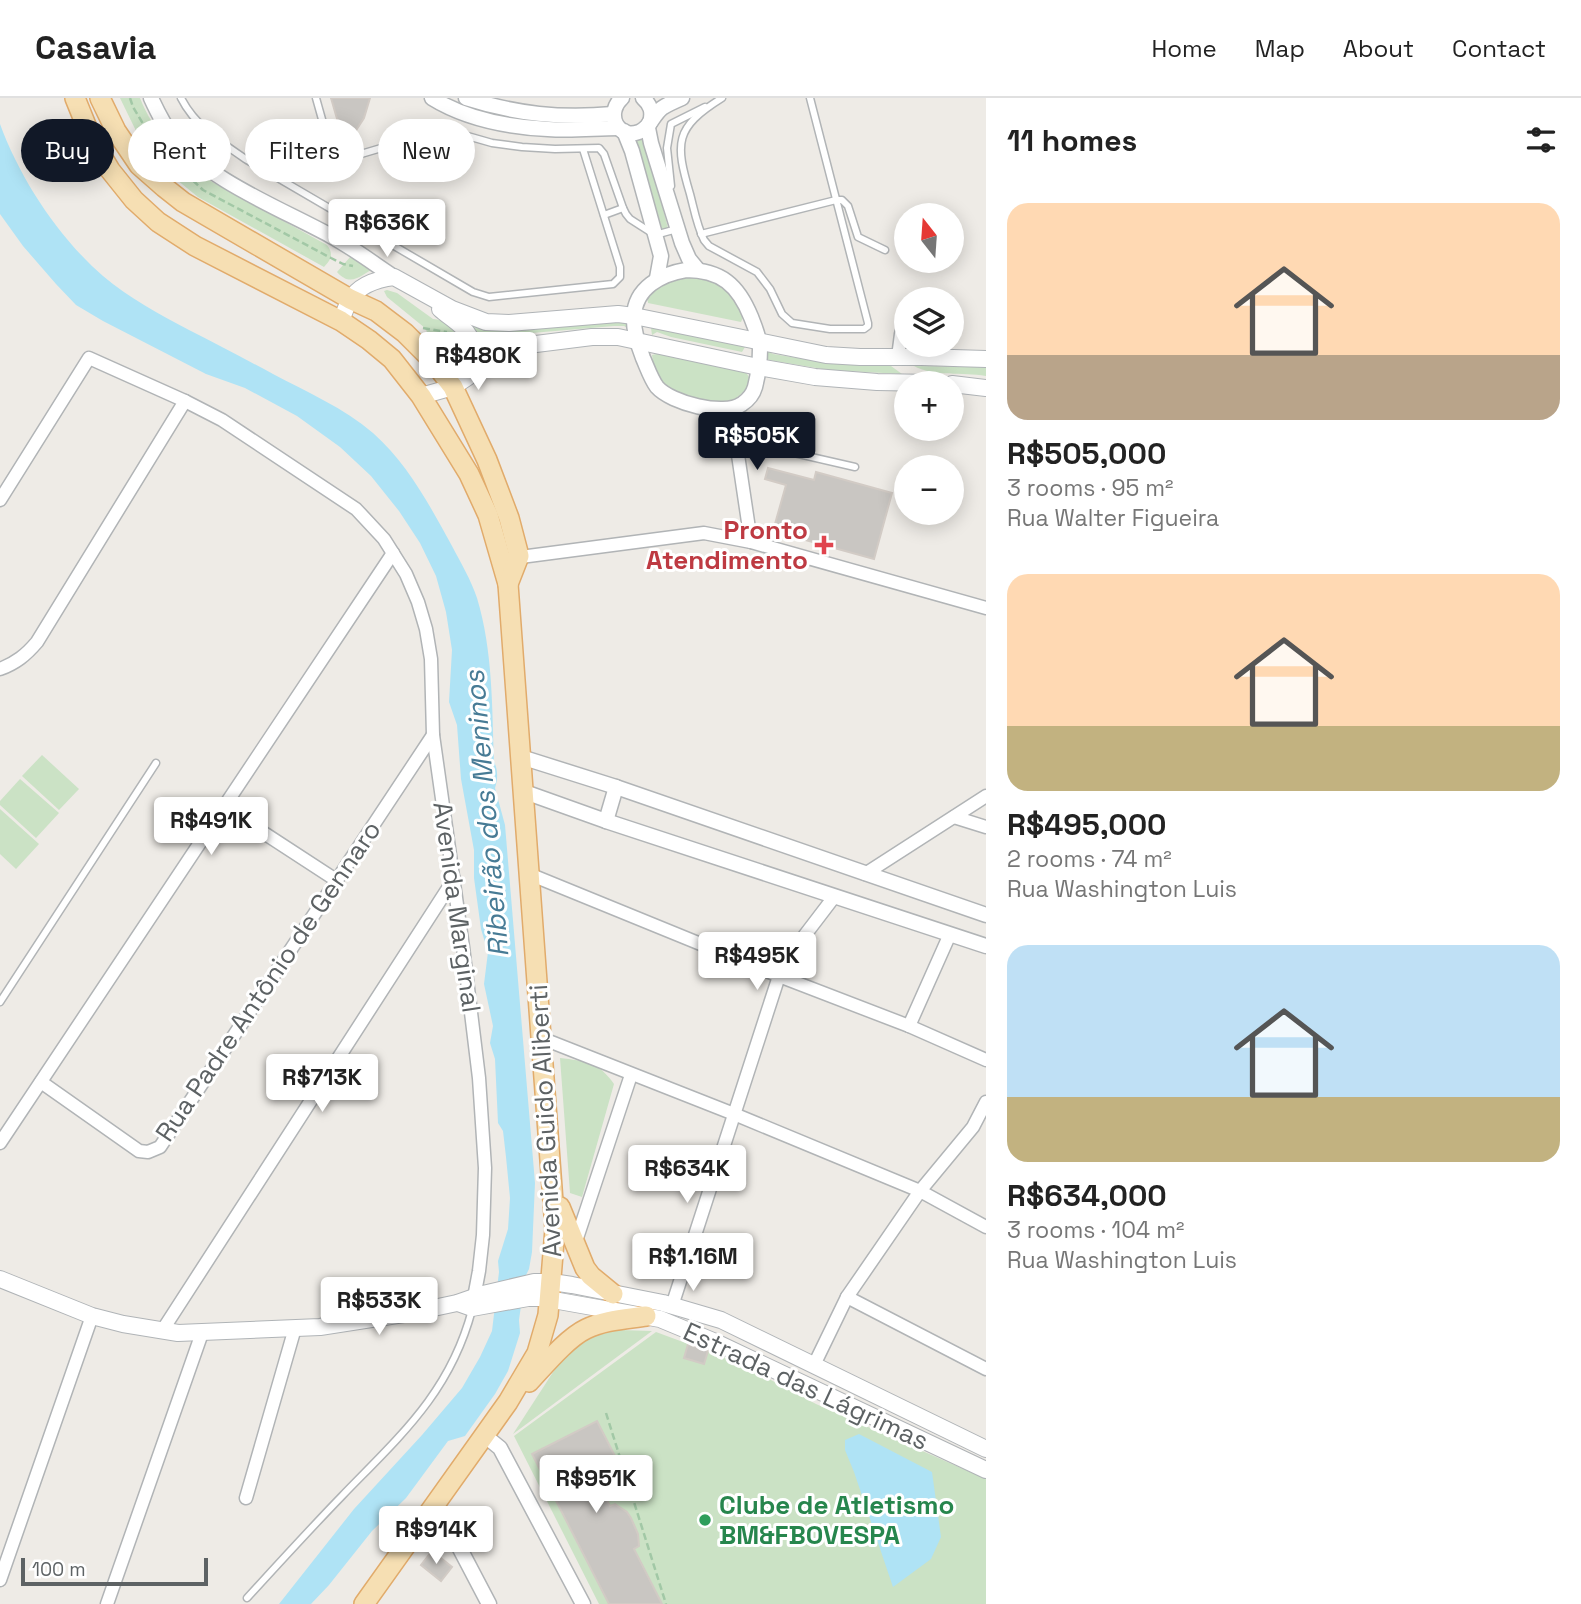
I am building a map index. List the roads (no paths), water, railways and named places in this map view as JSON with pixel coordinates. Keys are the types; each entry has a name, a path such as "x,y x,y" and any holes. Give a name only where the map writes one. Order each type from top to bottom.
{"main road":[{"path":"75,98 92,140 110,170 134,200 158,222 195,246 341,321 392,359 421,396 463,461 511,558"},
{"path":"100,98 116,131 139,165 164,187 183,202 350,299 376,311 405,333 433,361 453,387 488,460 509,518 511,558"},
{"path":"341,321 350,299 362,288 375,281 394,277 428,297 478,320 495,323 606,314 634,316 826,355 894,357"},
{"path":"428,297 465,329 472,343 474,367"},
{"path":"421,396 453,387 468,377 474,367 506,350 592,337 618,337 758,367 843,380 894,382"},
{"path":"964,356 986,359"},
{"path":"898,357 911,371"},
{"path":"964,385 986,387"},
{"name":"Avenida Guido Aliberti","path":"365,1604 508,1402 537,1353 548,1315 555,1229 508,584 511,558"},
{"path":"552,1188 584,1268 613,1294"},
{"name":"Estrada das Lágrimas","path":"0,1279 92,1316 162,1331 202,1333 320,1327 529,1291 613,1294 672,1306 721,1320 986,1449"},
{"name":"Estrada das Lágrimas","path":"551,1290 660,1319 713,1341 986,1470"},
{"path":"508,1402 578,1334 611,1321 646,1316"}],"street":[{"path":"151,98 173,137 223,179 359,253 394,277"},
{"path":"432,98 484,120 514,126 622,130 636,133 641,131 660,109 682,98"},
{"path":"466,98 512,111 540,115 573,117 613,114"},
{"path":"622,98 613,114 632,151 661,256 657,278"},
{"path":"643,98 652,111 648,128 651,143 679,233 698,270"},
{"path":"698,270 718,276 736,289 746,303 759,342 753,393 741,405 705,408 666,394 653,380 637,341 634,316 641,297 657,278 671,272 698,270"},
{"name":"Avenida Marginal","path":"0,500 89,358 222,420 356,509 384,539 406,574 426,629 433,735 479,1078 485,1168 483,1235 474,1301"},
{"path":"0,669 26,655 37,642 185,401"},
{"path":"730,408 751,542"},
{"path":"511,558 694,534 715,534 986,608"},
{"path":"0,1143 393,553"},
{"name":"Rua Padre Antônio de Gennaro","path":"41,1082 139,1151 148,1152 160,1147 433,735"},
{"path":"521,757 617,787 986,915"},
{"path":"606,821 617,787"},
{"path":"522,791 986,946"},
{"path":"865,874 986,796"},
{"path":"224,807 336,880"},
{"path":"954,817 986,827"},
{"path":"529,874 909,1026 986,1060"},
{"path":"162,1331 454,879"},
{"path":"672,1306 779,976 834,897"},
{"path":"909,1026 950,934"},
{"path":"541,1038 920,1191 986,1227"},
{"path":"575,1245 631,1075"},
{"path":"814,1365 847,1297 920,1191 973,1127 986,1102"},
{"path":"847,1297 986,1369"},
{"path":"0,1580 92,1316"},
{"path":"246,1498 295,1328"},
{"path":"107,1604 202,1333"},
{"path":"484,1434 500,1447 583,1604"},
{"path":"433,1509 446,1522 489,1604"}],"lane":[{"path":"181,98 195,119 214,137 245,159"},
{"path":"316,98 322,119"},
{"path":"722,98 688,126 681,142 682,167 701,234 709,246 757,272 770,289 782,314 792,323 830,329 864,329 868,323 810,98"},
{"path":"364,153 442,130 492,143 522,147 599,148 604,154 623,208 630,219 655,235 679,233 667,148 671,124 714,104"},
{"path":"286,182 473,292 489,297 613,284 620,277 620,267 583,149"},
{"path":"701,234 842,200 846,203 858,237"},
{"path":"604,215 623,208"},
{"path":"846,240 858,237 885,250"},
{"path":"737,440 855,467"},
{"path":"0,1002 156,763"},
{"name":"Avenida Marginal","path":"247,1598 413,1423 449,1370 461,1345 474,1301"}],"water":[{"name":"Ribeirão dos Meninos","path":"0,124 21,171 21,182 28,182 56,226 103,276 155,312 338,408 386,445 408,472 435,516 469,578 482,618 491,679 494,762 497,774 495,788 505,825 535,1183 532,1252 525,1277 519,1320 520,1333 508,1371 465,1436 448,1441 406,1498 372,1531 311,1604 279,1604 354,1509 462,1388 480,1357 492,1331 498,1261 508,1229 510,1198 506,1157 503,1131 498,1123 495,1059 490,1043 493,1026 484,984 488,952 481,929 474,878 474,850 461,779 457,725 449,702 452,650 446,612 436,576 420,543 371,476 340,447 297,416 245,388 206,374 76,305 23,246 0,214"},
{"path":"859,1434 932,1472 941,1537 931,1559 893,1587 845,1450 845,1440"}],"place":[{"name":"Pronto Atendimento","path":"824,545"},
{"name":"Clube de Atletismo BM&FBOVESPA","path":"705,1520"}]}
